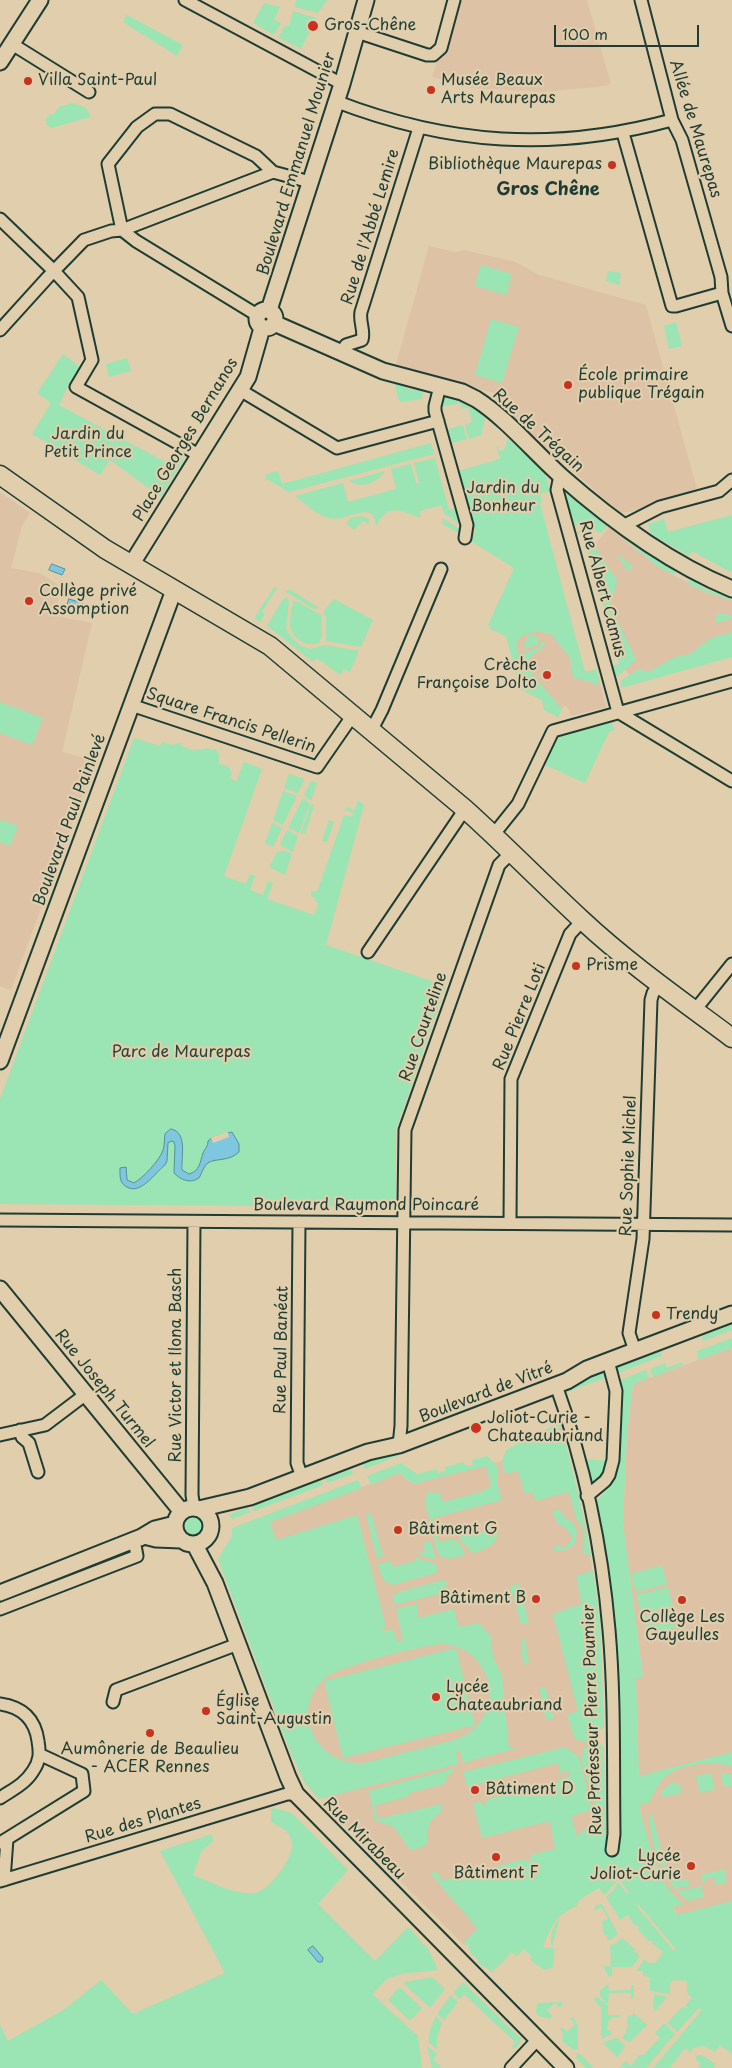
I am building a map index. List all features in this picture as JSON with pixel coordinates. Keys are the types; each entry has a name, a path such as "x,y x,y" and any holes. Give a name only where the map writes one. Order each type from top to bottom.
{"main road":[{"path":"0,475 131,565 270,646 494,834 582,921 624,956 732,1038"}],"street":[{"path":"0,62 40,0"},
{"path":"185,0 342,84"},
{"name":"Boulevard Emmanuel Mounier","path":"265,319 342,84 366,0"},
{"path":"357,32 400,47 433,55 441,48 454,0"},
{"name":"Allée de Maurepas","path":"641,0 672,120 682,140 721,277 722,293 732,326"},
{"path":"12,44 89,92"},
{"path":"335,101 373,115 419,128 486,138 531,141 623,133 672,120"},
{"path":"122,230 108,164 137,127 155,114 170,114 256,156 273,172 310,182"},
{"name":"Rue de l'Abbé Lemire","path":"341,353 346,345 362,340 361,312 419,128"},
{"path":"623,133 672,306 722,293"},
{"path":"0,330 84,240 111,231 122,230 273,172"},
{"path":"0,219 54,270 78,297 92,360 76,387 199,455"},
{"name":"Rue de Trégain","path":"122,230 265,319 383,371 470,395 483,403 600,510 688,567 732,589"},
{"name":"Place Georges Bernanos","path":"131,565 240,390 253,364 265,319"},
{"path":"440,386 435,406 467,525 465,538"},
{"path":"240,390 337,448 438,422"},
{"name":"Rue Albert Camus","path":"560,475 557,490 618,712"},
{"path":"719,491 732,480"},
{"path":"623,526 660,507 719,491 732,491"},
{"path":"371,730 382,710 440,569"},
{"name":"Boulevard Paul Painlevé","path":"0,1061 174,590"},
{"path":"494,834 518,804 554,731 732,681"},
{"name":"Square Francis Pellerin","path":"131,705 317,767 353,715"},
{"path":"618,712 732,781"},
{"path":"368,952 465,809"},
{"name":"Rue Courteline","path":"399,1445 401,1426 405,1130 499,864 512,852"},
{"name":"Rue Pierre Loti","path":"510,1222 511,1079 570,934 582,921"},
{"path":"695,1010 732,964"},
{"name":"Rue Sophie Michel","path":"635,1351 629,1333 644,1224 651,1000 653,993 660,984"},
{"name":"Boulevard Raymond Poincaré","path":"0,1220 732,1225"},
{"name":"Rue Victor et Ilona Basch","path":"188,1513 192,1495 194,1222"},
{"name":"Rue Paul Banéat","path":"299,1222 297,1463 302,1477"},
{"name":"Rue Joseph Turmel","path":"0,1289 86,1394 188,1513"},
{"name":"Boulevard de Vitré","path":"0,1593 139,1538 188,1513 250,1497 368,1452 399,1445 556,1386 608,1361 732,1314"},
{"path":"587,1496 610,1475 613,1460 616,1391 608,1361"},
{"name":"Rue Professeur Pierre Poumier","path":"556,1386 571,1432 601,1563 609,1630 614,1834 612,1850"},
{"path":"0,1435 46,1424 86,1394"},
{"path":"20,1430 22,1437 29,1443 38,1472"},
{"name":"Boulevard de Vitré","path":"139,1538 193,1542 210,1534 212,1526 222,1514 250,1497"},
{"path":"193,1542 176,1532 188,1513 209,1516 212,1526"},
{"path":"0,1608 137,1556 139,1538"},
{"name":"Rue Mirabeau","path":"193,1542 213,1569 215,1583 296,1794 566,2068"},
{"path":"113,1702 116,1690 238,1644"},
{"path":"0,1704 12,1706 30,1719 37,1732 40,1755 33,1771 22,1785 0,1798"},
{"path":"2,1880 4,1841 84,1791 82,1774 40,1755"},
{"name":"Rue des Plantes","path":"2,1880 287,1794 296,1794"},
{"path":"511,2068 538,2039"}],"shaded area":[{"path":"457,0 587,0 611,84 598,87 540,92 472,88 432,77"},
{"name":"École primaire publique Trégain","path":"429,246 455,252 464,250 516,262 539,275 646,305 697,489 651,502 644,509 621,513 507,414 510,398 396,364"},
{"path":"0,492 30,513 22,526 11,568 40,573 60,586 55,616 92,623 62,752 95,761 11,990 0,986"},
{"path":"609,527 657,566 704,592 732,600 732,653 634,680 620,664 590,551"},
{"name":"Crèche Françoise Dolto","path":"540,628 552,629 568,651 575,680 580,678 586,682 592,681 593,685 600,683 606,707 571,716 568,708 564,705 558,717 544,710 542,700 526,692 511,636"},
{"name":"Collège Les Gayeulles","path":"731,1348 732,1993 719,1987 644,1855 640,1805 636,1678 643,1676 623,1523 627,1434 633,1384"},
{"name":"Lycée Chateaubriand","path":"561,1427 586,1527 600,1623 604,1727 599,1731 599,1744 604,1748 606,1847 466,1945 334,1814 334,1808 325,1798 319,1799 305,1783 299,1771 232,1536 399,1473 413,1484 502,1461"}],"green space":[{"path":"296,0 327,0 318,13 295,7"},
{"path":"264,3 280,7 274,20 281,23 274,35 253,23"},
{"path":"293,11 316,18 301,49 278,37 285,26 289,26"},
{"path":"127,15 183,45 177,56 123,22"},
{"path":"73,103 86,108 91,117 51,128 46,124 45,120 50,114 53,115 59,107"},
{"path":"481,265 512,274 506,295 475,286"},
{"path":"608,271 621,273 619,285 606,281"},
{"path":"491,319 519,327 502,383 475,375"},
{"path":"676,322 682,346 669,349 664,326"},
{"name":"Jardin du Petit Prince","path":"63,354 85,371 76,387 69,384 59,405 169,464 177,451 183,455 183,461 161,497 110,460 100,475 32,434 51,403 37,393"},
{"path":"127,358 131,371 109,377 106,364"},
{"path":"394,383 407,386 407,389 423,390 422,399 401,402"},
{"path":"448,396 472,404 486,415 481,435 469,439 465,425 472,422 468,407 462,409 460,403 443,407 445,397"},
{"path":"463,425 467,439 452,443 448,429"},
{"name":"Jardin du Bonheur","path":"508,438 545,473 550,491 540,494 542,503 540,504 585,672 596,669 600,683 593,685 592,681 586,682 580,678 575,680 570,668 572,666 570,658 551,634 536,632 522,636 516,644 520,660 525,669 527,668 562,709 558,717 544,710 542,700 520,689 506,636 490,629 491,626 488,625 514,568 469,540 471,535 476,533 458,471 500,459 496,445 500,451 504,450"},
{"path":"431,443 434,454 289,492 265,478 267,474 278,471 282,484"},
{"path":"435,458 449,510 462,506 467,522 460,524 444,513 441,505 420,511 421,518 401,511 390,511 381,518 376,526 375,519 371,513 357,513 331,519 314,511 295,496 343,483 348,502 396,489 391,469 411,464 416,483 419,483 414,463"},
{"path":"385,471 374,482 364,485 349,481"},
{"path":"567,494 607,526 601,533 575,525 565,496"},
{"path":"732,515 732,573 692,551 689,556 651,534 648,524 664,519 668,532"},
{"path":"361,516 369,519 369,524 362,521 355,530 346,524 351,518"},
{"path":"443,518 462,531 462,535 442,524"},
{"path":"577,531 585,532 617,580 613,598 601,600 583,533 577,534"},
{"path":"615,531 677,570 674,575 657,566"},
{"path":"619,555 633,567 629,572 618,557"},
{"path":"690,578 702,584 701,587 716,593 717,591 732,600 705,592 687,583"},
{"path":"275,586 277,588 262,612 265,614 260,622 254,618"},
{"path":"289,589 319,608 314,609 286,592"},
{"path":"287,597 289,601 286,629 293,639 300,646 311,649 324,645 359,651 350,672 344,669 340,675 317,658 313,662 267,626 283,599"},
{"path":"334,599 373,620 361,647 326,641 326,617 323,612"},
{"path":"612,600 610,608 636,660 617,677 612,666 619,664 602,602"},
{"path":"296,601 321,615 322,636 319,643 304,643 295,637 291,628 290,618 293,602"},
{"path":"717,613 732,616 732,619 715,623"},
{"path":"732,632 732,657 621,688 621,680 639,669 648,672 675,657 690,654 711,638"},
{"path":"534,635 539,639 538,645 525,649 524,645 527,636"},
{"path":"542,641 545,645 524,663 522,657 524,653 539,648"},
{"path":"0,702 43,718 32,745 0,733"},
{"path":"611,721 615,730 609,732 585,783 545,765 558,736"},
{"name":"Parc de Maurepas","path":"134,738 160,746 162,742 172,745 182,743 181,746 195,751 195,749 216,749 219,755 219,764 229,767 232,773 230,777 236,782 244,762 262,769 224,876 246,884 250,874 255,876 250,890 263,895 268,881 273,883 267,899 314,915 319,903 315,902 316,898 311,896 312,891 317,892 344,815 352,817 354,813 345,810 346,807 355,810 358,800 364,805 326,945 446,986 396,1129 396,1207 0,1204 0,1099"},
{"path":"289,774 305,779 298,793 284,788"},
{"path":"311,781 317,783 311,801 304,795"},
{"path":"283,791 297,796 283,825 273,820"},
{"path":"303,798 310,804 299,833 288,828"},
{"path":"311,804 314,805 305,834 301,833"},
{"path":"2,820 18,826 10,846 0,842 0,823"},
{"path":"329,820 334,822 327,842 322,841"},
{"path":"272,823 282,828 273,847 265,843"},
{"path":"287,830 298,836 293,852 280,845"},
{"path":"286,851 292,854 285,875 269,867 277,852"},
{"path":"732,1324 732,1330 703,1341 702,1336"},
{"path":"732,1338 732,1348 698,1360 697,1351"},
{"path":"660,1351 662,1356 618,1373 616,1368"},
{"path":"682,1362 683,1365 653,1377 650,1369 665,1363 667,1368"},
{"path":"605,1370 607,1377 568,1392 567,1388"},
{"path":"646,1370 649,1378 633,1384 627,1434 623,1523 643,1677 636,1679 639,1776 732,1752 732,1766 706,1764 678,1770 663,1779 649,1803 640,1805 640,1809 659,1872 669,1889 684,1904 673,1907 677,1915 732,1901 732,2054 720,2045 715,2052 704,2046 694,2048 688,2055 690,2051 685,2048 670,2068 653,2068 702,2010 699,2008 677,2032 667,2023 682,2007 687,2008 686,2004 692,1998 687,1993 687,1981 673,1980 670,1984 670,1994 650,1991 650,1977 643,1976 643,1971 637,1971 644,1959 650,1964 652,1962 655,1964 663,1952 653,1944 652,1940 649,1941 638,1930 639,1926 634,1925 628,1915 620,1920 606,1897 613,1891 618,1882 627,1894 629,1893 619,1879 604,1895 599,1888 579,1900 577,1906 559,1917 548,1934 543,1947 555,1950 553,1967 545,1970 530,1959 532,1957 524,1949 517,1956 511,1952 492,1972 482,1966 468,1948 470,1945 463,1944 477,1928 430,1873 438,1872 441,1881 525,1859 526,1862 531,1861 530,1855 555,1849 550,1821 482,1838 473,1804 481,1801 483,1806 486,1805 485,1800 558,1782 557,1780 570,1776 569,1771 560,1773 558,1763 467,1787 463,1772 565,1747 579,1757 592,1810 605,1810 606,1846 610,1846 616,1705 594,1503 605,1492 611,1480 618,1381","holes":["592,1810 594,1821 577,1836 571,1816","638,1904 675,1948 674,1951 638,1908"]},
{"path":"560,1422 561,1427 554,1431 556,1439 564,1437 591,1555 583,1554 584,1530 576,1518 569,1492 535,1501 533,1492 525,1494 518,1471 505,1474 502,1461 506,1450"},
{"path":"397,1452 398,1456 365,1469 362,1463"},
{"path":"487,1456 498,1467 498,1486 502,1500 433,1518 435,1528 432,1529 425,1501 428,1492 440,1493 443,1502 484,1491 491,1485 486,1466 413,1484 399,1473 371,1485 367,1476 401,1463 417,1474 437,1469 438,1473 446,1471 445,1467 464,1462 465,1466 473,1465 472,1460"},
{"path":"583,1459 610,1461 602,1477 590,1487"},
{"path":"351,1469 353,1474 327,1483 325,1478"},
{"path":"321,1480 323,1485 254,1511 253,1506"},
{"path":"358,1480 362,1488 270,1522 276,1540 357,1515 386,1627 381,1631 394,1630 397,1642 403,1640 396,1609 417,1604 417,1618 454,1609 459,1627 479,1623 491,1636 493,1656 502,1676 509,1748 521,1747 463,1763 460,1751 456,1753 458,1764 319,1799 305,1783 290,1751 218,1559 232,1536 232,1528","holes":["441,1644 457,1647 470,1654 480,1665 487,1678 490,1692 488,1707 482,1720 470,1732 460,1738 364,1763 348,1762 333,1756 322,1747 313,1734 309,1721 309,1706 313,1692 324,1679 332,1674 380,1657 416,1648"]},
{"path":"248,1507 250,1512 232,1519 229,1515"},
{"path":"559,1509 577,1530 575,1544 567,1550 556,1551 553,1547 555,1545 565,1548 572,1539 568,1531 558,1523 552,1511"},
{"path":"371,1513 383,1556 377,1558 366,1514"},
{"path":"192,1514 201,1518 205,1527 201,1536 192,1540 183,1536 179,1527 183,1518"},
{"path":"497,1528 494,1542 487,1548 473,1553 459,1537"},
{"path":"436,1532 439,1542 453,1539 460,1544 465,1555 449,1558 441,1557 438,1554 433,1533"},
{"path":"431,1541 435,1560 417,1554 425,1552 423,1543"},
{"path":"415,1557 437,1565 436,1573 393,1585 386,1582 382,1577 378,1564 391,1561 393,1567 416,1561"},
{"path":"662,1565 667,1584 636,1592 631,1574"},
{"path":"593,1571 600,1623 604,1727 599,1731 599,1737 584,1742 575,1739 567,1715 578,1711 553,1614 582,1604 576,1576"},
{"path":"443,1580 447,1582 447,1592 395,1605 393,1597 396,1593"},
{"path":"519,1584 529,1624 521,1624 510,1586"},
{"path":"668,1587 673,1606 642,1614 636,1595"},
{"path":"674,1608 678,1627 647,1635 642,1616"},
{"path":"521,1638 525,1640 529,1663 525,1665 523,1663"},
{"path":"456,1648 475,1725 343,1758 324,1681"},
{"path":"539,1687 545,1687 554,1718 546,1720"},
{"path":"599,1742 604,1748 605,1807 595,1807 581,1759 585,1747"},
{"path":"455,1768 445,1780 445,1784 409,1793 409,1796 374,1806 378,1819 441,1804 442,1812 430,1824 428,1842 423,1847 410,1850 394,1827 375,1821 369,1791"},
{"path":"711,1773 715,1789 700,1793 696,1776"},
{"path":"721,1773 732,1775 732,1785 724,1787"},
{"path":"673,1782 680,1785 682,1791 679,1794 662,1797 662,1791"},
{"path":"274,1808 292,1813 348,1870 318,1904 375,1961 408,1927 429,1950 438,1970 401,1974 387,1979 372,1994 418,2036 422,2068 0,2068 0,2025 8,2041 65,2009 101,1980 133,2014 225,1973 160,1851 212,1834 213,1841 201,1852 193,1875 239,1892 255,1893 261,1891 280,1872 292,1849 291,1839 287,1832 271,1822 271,1809"},
{"path":"652,1814 668,1875 675,1874 677,1880 684,1879 689,1881 690,1886 675,1889 664,1873 656,1854 649,1815"},
{"path":"724,1869 727,1882 716,1885 714,1877 705,1880 703,1883 701,1875"},
{"path":"701,1886 704,1897 689,1901 677,1892"},
{"path":"602,1904 618,1934 611,1940 607,1940 607,1935 604,1935 602,1922 608,1918 601,1907 594,1910 596,1905"},
{"path":"559,1919 552,1948 552,1932"},
{"path":"622,1938 640,1956 632,1967 612,1967 612,1976 609,1977 603,1966 611,1966 610,1945 615,1944"},
{"path":"432,1977 445,1989 430,2008 404,1984 405,1982"},
{"path":"463,1982 522,2040 515,2049 512,2046 515,2042 464,1994 460,1999 453,1993"},
{"path":"608,1985 609,1991 631,1990 631,1985 634,1985 633,1999 631,1999 631,1993 609,1993 608,2003 606,2003 600,1996 600,1991"},
{"path":"399,1987 422,2008 410,2021 388,2000"},
{"path":"654,1994 667,1997 655,2011 653,2008"},
{"path":"451,1995 458,2002 444,2020 437,2014"},
{"path":"596,1997 608,2005 608,2015 619,2015 619,2018 613,2017 608,2021 607,2029 612,2034 601,2039 601,2007 593,1999"},
{"path":"563,2002 560,2008 555,2003 547,2010 552,2016 550,2019 539,2016 536,2012 537,2003"},
{"path":"634,2008 634,2013 647,2025 630,2042 623,2039 623,2037 627,2029 628,2016 633,2015"},
{"path":"436,2016 442,2023 437,2037 437,2049 428,2042 430,2030"},
{"path":"573,2017 577,2024 578,2049 573,2050 562,2041 563,2034 560,2029 562,2027 567,2032 575,2024 570,2019"},
{"path":"664,2023 675,2034 646,2068 619,2068 626,2061 631,2066 639,2055 643,2055 660,2038 655,2033"},
{"path":"615,2038 619,2039 625,2047 617,2057 603,2043"},
{"path":"427,2046 437,2054 433,2059 442,2068 432,2068"},
{"path":"579,2053 594,2068 586,2068 576,2058"},
{"path":"698,2055 716,2064 713,2068 698,2068 701,2064 695,2059"}],"water":[{"path":"52,564 65,569 62,575 49,570"},
{"path":"69,599 83,603 81,610 67,607"},
{"path":"171,1129 180,1135 182,1140 182,1170 189,1174 193,1173 197,1168 208,1145 208,1141 213,1137 232,1132 239,1144 239,1152 226,1159 208,1163 199,1178 189,1181 180,1178 174,1173 175,1146 174,1142 171,1141 168,1143 165,1165 148,1181 139,1188 134,1189 123,1184 120,1168 126,1167 127,1180 134,1183 138,1181 158,1159 164,1148 165,1134"},
{"path":"313,1946 323,1958 322,1962 318,1962 308,1950"}],"pier":[{"path":"228,1132 229,1137 213,1143 211,1137"}],"place":[{"name":"Gros-Chêne","path":"313,26"},
{"name":"Villa Saint-Paul","path":"28,81"},
{"name":"Musée Beaux Arts Maurepas","path":"431,90"},
{"name":"Bibliothèque Maurepas","path":"612,165"},
{"name":"École primaire publique Trégain","path":"568,385"},
{"name":"Collège privé Assomption","path":"29,601"},
{"name":"Crèche Françoise Dolto","path":"547,675"},
{"name":"Prisme","path":"576,966"},
{"name":"Trendy","path":"656,1315"},
{"name":"Joliot-Curie - Chateaubriand","path":"476,1428"},
{"name":"Bâtiment G","path":"398,1530"},
{"name":"Bâtiment B","path":"536,1599"},
{"name":"Collège Les Gayeulles","path":"682,1600"},
{"name":"Lycée Chateaubriand","path":"436,1697"},
{"name":"Église Saint-Augustin","path":"206,1711"},
{"name":"Aumônerie de Beaulieu - ACER Rennes","path":"150,1733"},
{"name":"Bâtiment D","path":"475,1790"},
{"name":"Bâtiment F","path":"496,1857"},
{"name":"Lycée Joliot-Curie","path":"691,1866"}],"district":[{"name":"Gros Chêne","path":"548,190"}]}
